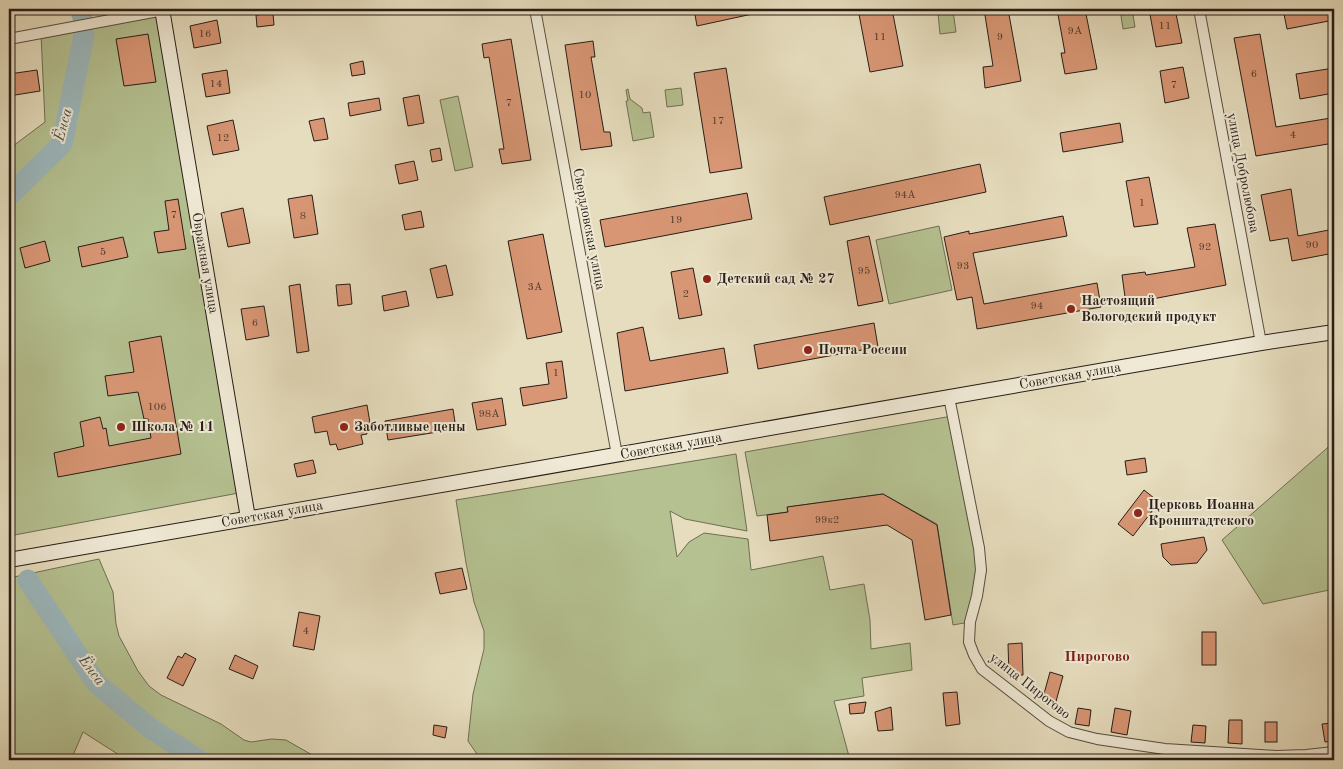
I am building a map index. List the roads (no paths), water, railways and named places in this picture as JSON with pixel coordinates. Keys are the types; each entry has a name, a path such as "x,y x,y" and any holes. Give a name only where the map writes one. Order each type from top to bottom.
{"main road":[{"name":"Овражная улица","path":"164,9 248,518"},
{"name":"Советская улица","path":"9,560 1261,343 1334,332"}],"street":[{"path":"9,40 164,9"},
{"name":"Свердловская улица","path":"535,9 617,455"},
{"name":"улица Добролюбова","path":"1199,9 1261,343"},
{"name":"улица Пирогово","path":"949,397 979,548 981,570 970,622 969,642 982,669 1049,721 1069,732 1097,739 1165,749 1276,756 1334,752"}],"waterway":[{"name":"Ёнса","path":"81,9 82,15"},
{"name":"Ёнса","path":"9,196 62,144 84,35"},
{"name":"Ёнса","path":"28,580 97,684 150,728 199,760"}],"place":[{"name":"Детский сад № 27","path":"707,279"},
{"name":"Настоящий Вологодский продукт","path":"1071,309"},
{"name":"Почта России","path":"808,350"},
{"name":"Школа № 11","path":"121,427"},
{"name":"Заботливые цены","path":"344,427"},
{"name":"Церковь Иоанна Кронштадтского","path":"1138,513"}],"district":[{"name":"Пирогово","path":"1097,657"}]}
